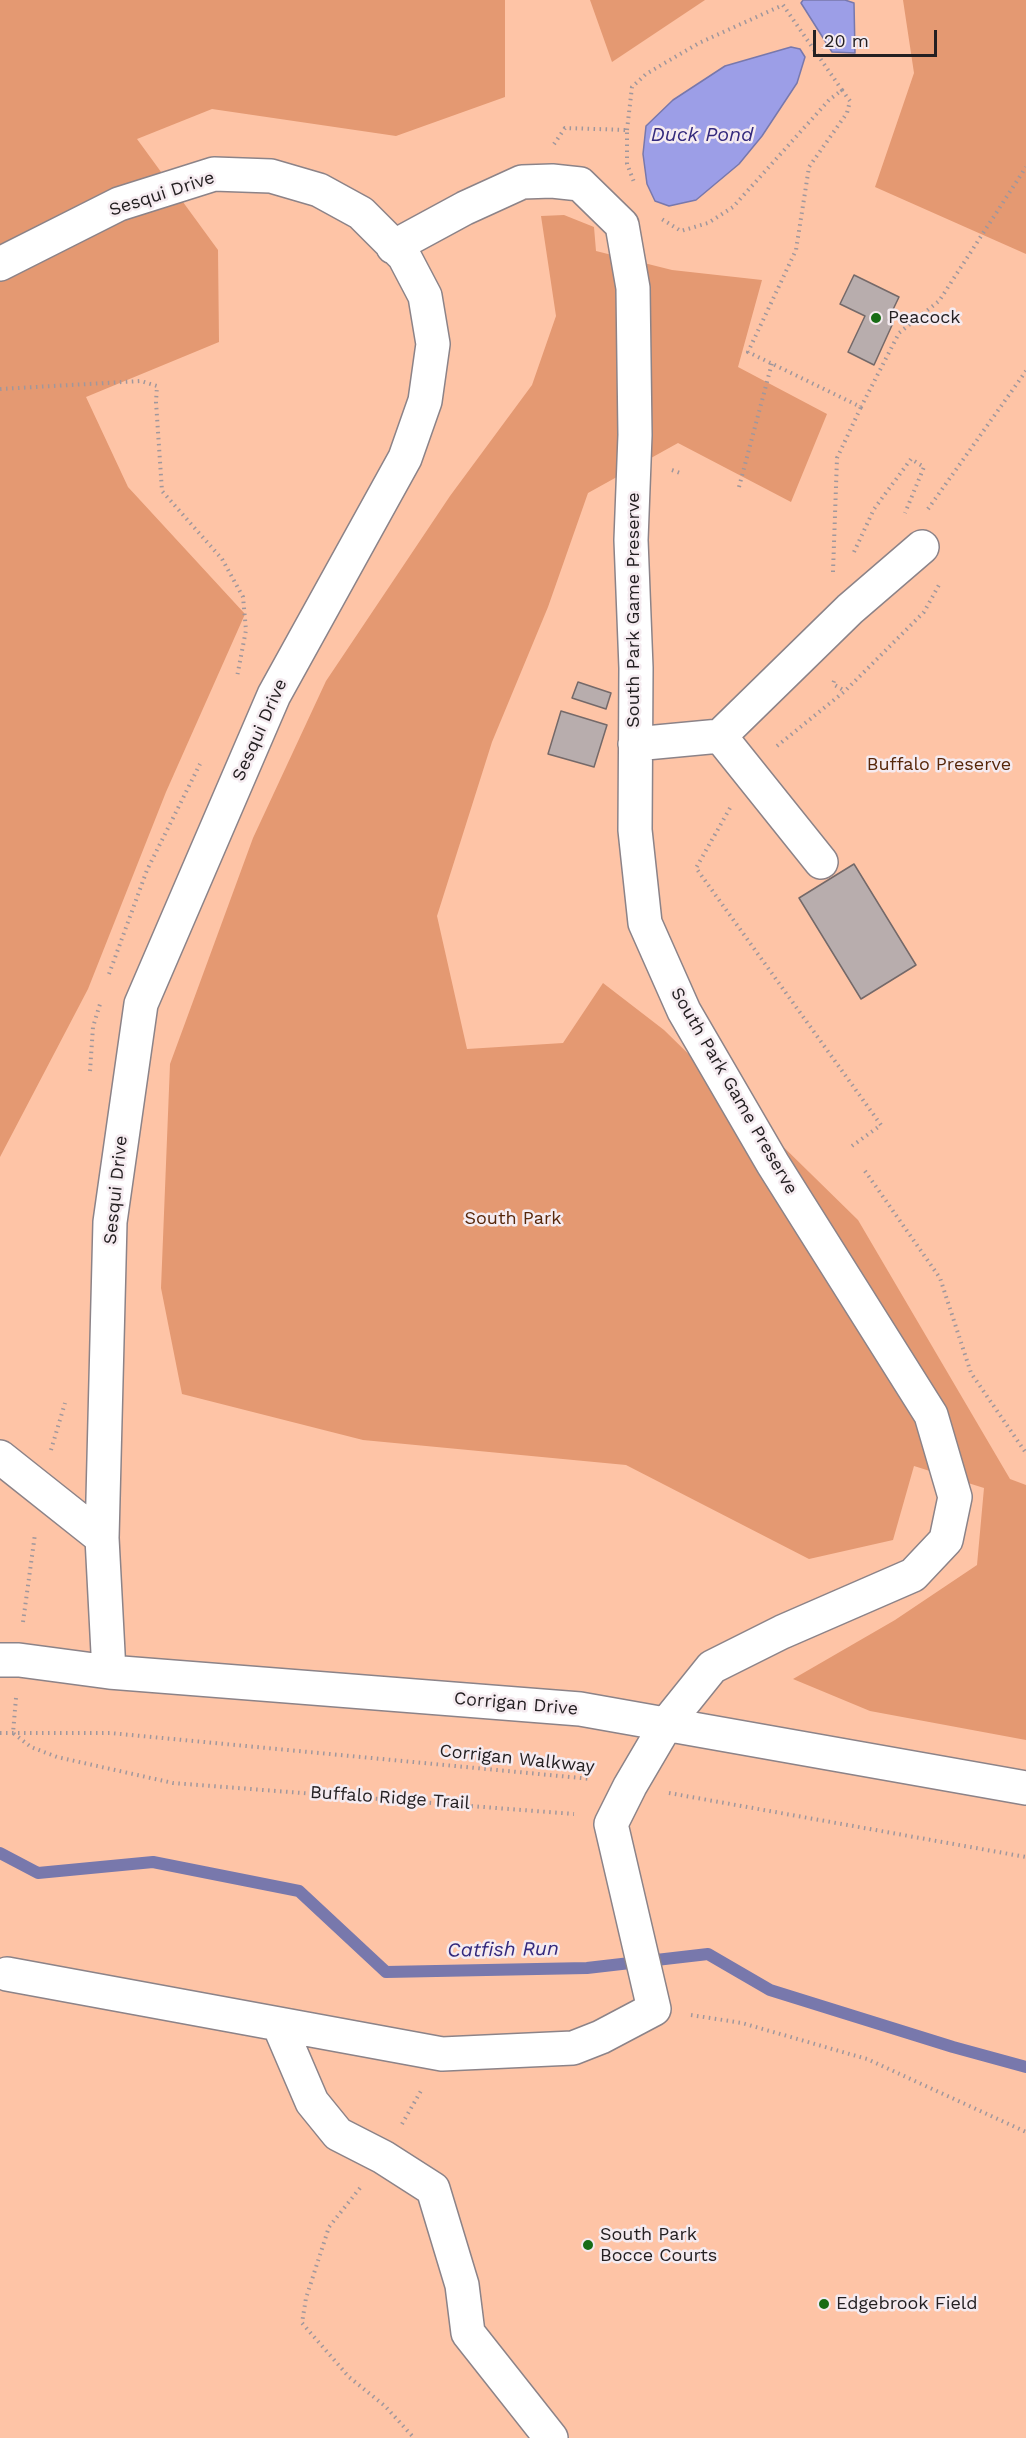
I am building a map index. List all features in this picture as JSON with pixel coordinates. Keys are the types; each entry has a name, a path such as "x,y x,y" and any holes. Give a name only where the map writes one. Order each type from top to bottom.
{"street":[{"name":"Sesqui Drive","path":"0,264 119,204 214,174 271,176 319,190 361,213 393,248 404,256 425,296 433,344 421,412 405,458 273,695 141,1004 110,1222 102,1538 109,1672"},
{"name":"South Park Game Preserve","path":"393,248 465,207 522,182 552,181 580,184 622,225 633,288 634,435 631,540 636,668 635,830 645,923 684,1011 773,1164 931,1415 955,1497 946,1540 913,1575 782,1632 712,1667 668,1723 630,1786 611,1824"},
{"path":"635,744 720,736 850,609 922,547"},
{"path":"720,736 821,862"},
{"path":"0,1457 102,1538"},
{"name":"Corrigan Drive","path":"0,1660 19,1660 109,1672 580,1709 1026,1788"},
{"path":"7,1974 442,2054 573,2048 652,1996 611,1824"},
{"path":"279,2025 312,2102 338,2134 383,2157 433,2189 462,2285 468,2333 551,2438"}],"path":[{"path":"637,193 627,164 627,130 632,87 646,74 699,43 783,5 850,101 847,113 809,167 796,250 748,352 861,407"},
{"path":"657,216 681,231 708,223 733,207 830,100 842,90"},
{"path":"535,182 558,136 565,128 627,130"},
{"path":"833,577 837,458 861,407 899,333 939,301 1026,167"},
{"path":"739,487 772,363"},
{"path":"925,514 1026,371"},
{"path":"0,389 141,381"},
{"path":"851,560 874,509 911,459 924,467 904,516"},
{"path":"865,1171 940,1278 971,1373 1026,1453"},
{"name":"Corrigan Walkway","path":"0,1733 110,1733 576,1777 1026,1857"},
{"name":"Buffalo Ridge Trail","path":"13,1734 31,1748 57,1757 173,1783 569,1813 611,1824"},
{"path":"652,1996 867,2059 1026,2133"}],"green space":[{"name":"South Park","path":"0,0 1026,0 1026,2438 0,2438"},
{"path":"0,0 505,0 505,97 396,136 212,109 137,139 218,250 219,342 86,397 128,487 245,614 166,792 88,989 0,1157"},
{"path":"590,0 705,0 612,62"},
{"path":"903,0 1026,0 1026,254 875,187 914,73"},
{"path":"564,215 594,227 596,251 672,270 762,280 738,367 827,414 791,502 678,443 588,493 548,607 492,742 437,916 467,1049 563,1043 603,983 664,1030 858,1220 1010,1479 1026,1485 1026,1740 870,1711 793,1679 895,1620 977,1565 984,1488 914,1466 893,1540 809,1559 626,1465 363,1440 182,1394 161,1288 170,1064 253,838 326,681 450,496 532,385 556,316 541,216"}],"water":[{"path":"803,0 845,0 854,3 855,53 832,52 801,3"},
{"name":"Duck Pond","path":"791,47 800,49 805,57 797,83 762,136 739,164 696,200 669,206 655,201 647,184 643,154 646,126 673,100 725,66"}],"building":[{"name":"Peacock","path":"854,275 899,297 888,320 893,323 874,365 848,352 865,316 840,304"},
{"path":"578,682 611,693 606,709 572,698"},
{"path":"561,711 607,725 594,767 548,754"},
{"path":"854,864 916,965 861,999 799,898"}],"waterway":[{"name":"Catfish Run","path":"0,1853 38,1873 153,1862 299,1891 386,1972 587,1968 708,1954 770,1990 953,2047 1026,2067"}],"place":[{"name":"Peacock","path":"876,318"},
{"name":"South Park Bocce Courts","path":"588,2245"},
{"name":"Edgebrook Field","path":"824,2304"}],"park label":[{"name":"Buffalo Preserve","path":"939,765"}]}
